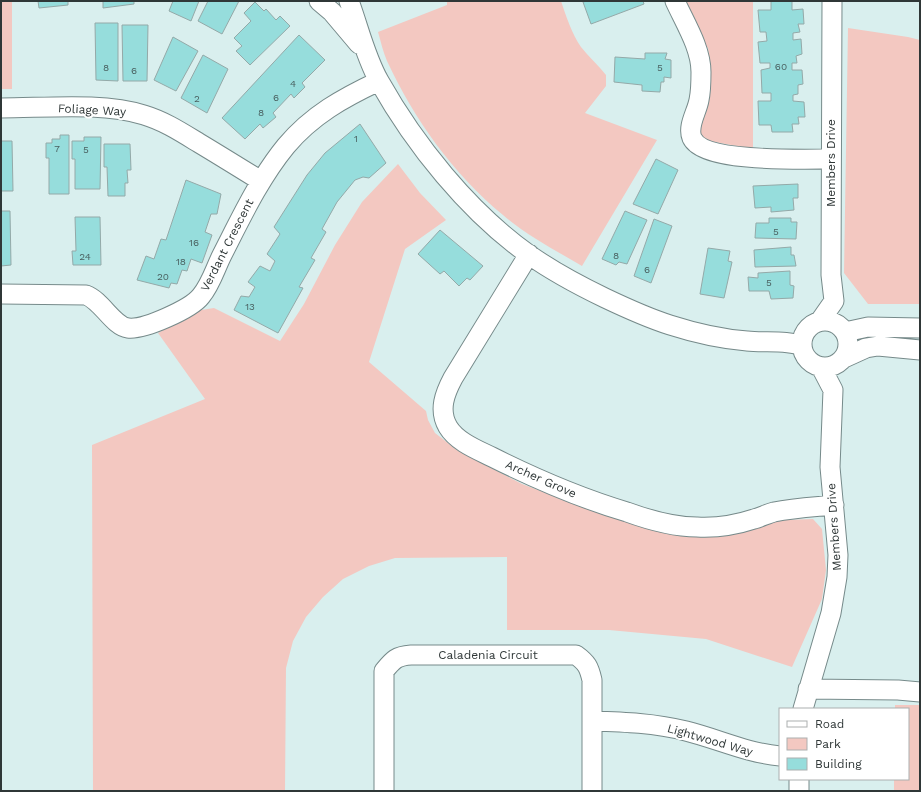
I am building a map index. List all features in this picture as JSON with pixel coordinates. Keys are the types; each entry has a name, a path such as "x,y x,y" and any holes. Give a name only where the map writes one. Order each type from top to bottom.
{"street":[{"path":"319,1 349,30 365,51"},
{"path":"349,1 365,51 379,81 412,133 444,174 473,206 494,227 528,254 581,286 618,304 668,324 697,333 731,340 794,343 802,346"},
{"path":"675,1 695,46 701,70 700,94 691,128 691,136 694,141 707,149 736,156 785,159 831,159"},
{"name":"Members Drive","path":"820,321 834,301 832,275 831,159 832,1"},
{"name":"Verdant Crescent","path":"1,294 86,295 91,297 118,323 126,328 142,326 175,314 192,304 201,296 207,287 255,190 287,145 318,115 329,107 379,81"},
{"name":"Foliage Way","path":"1,108 114,109 145,115 180,131 261,181"},
{"name":"Archer Grove","path":"528,254 445,393 443,406 446,422 451,432 462,440 501,462 543,482 598,503 644,518 679,526 717,527 737,524 772,513 834,505"},
{"path":"844,358 848,346 848,339 841,327 827,320 814,323 804,332 802,339 803,353 813,364 820,367 833,366 844,358 866,348 878,346 920,350"},
{"path":"845,332 868,327 920,328"},
{"name":"Members Drive","path":"803,708 831,613 838,577 838,555 830,467 833,390 820,367"},
{"name":"Caladenia Circuit","path":"384,791 384,671 392,661 400,656 411,655 576,655 584,661 589,668 592,680 592,791"},
{"path":"808,689 898,690 920,692"},
{"name":"Lightwood Way","path":"592,721 634,722 654,725 686,731 752,752 779,756"},
{"path":"799,780 799,791"}],"green space":[{"path":"1,1 12,1 12,89 1,89"},
{"path":"447,1 561,1 570,25 581,47 606,75 606,86 585,113 657,140 582,266 521,229 485,199 451,164 436,144 409,104 398,83 386,58 378,32 447,5"},
{"path":"682,1 753,1 753,149 709,141 699,135 700,122 710,95 711,81 708,48 698,39"},
{"path":"848,28 920,40 920,304 868,304 844,273"},
{"path":"398,164 420,193 446,220 405,249 369,362 426,411 428,420 435,433 457,450 522,484 602,514 683,536 720,536 754,526 785,520 813,519 822,529 826,570 822,599 792,667 706,639 609,630 507,630 507,557 395,558 369,566 343,579 323,597 306,617 293,641 286,668 285,791 93,791 92,445 205,399 158,333 195,311 214,308 280,341 304,304 335,245 362,202"},
{"path":"895,705 920,705 920,791 894,791 894,780 909,780 909,708 895,708"}],"building":[{"path":"38,1 68,1 68,5 39,8"},
{"path":"103,1 134,1 134,4 103,8"},
{"path":"173,1 199,1 191,21 169,11"},
{"path":"208,1 239,1 222,34 198,21"},
{"path":"643,1 644,4 591,24 583,2"},
{"path":"771,1 792,1 792,10 803,9 804,24 798,24 800,32 793,33 793,40 801,39 802,54 796,56 797,63 792,63 792,70 802,70 803,84 798,85 798,94 793,95 793,101 804,102 805,117 798,117 799,124 792,124 793,132 772,132 771,125 759,125 758,101 771,101 771,93 762,93 761,70 770,68 770,63 760,63 758,42 767,41 766,32 760,32 758,10 771,10"},
{"path":"255,2 264,11 266,9 276,20 280,16 290,26 250,65 236,51 242,46 234,38 251,21 244,13"},
{"path":"95,23 118,23 118,81 96,80"},
{"path":"122,25 148,25 147,81 123,81"},
{"path":"299,35 325,60 302,83 305,87 294,98 291,94 273,113 276,117 263,128 260,124 245,139 222,118"},
{"path":"173,37 198,51 176,91 154,80"},
{"path":"645,53 667,53 665,59 671,60 671,78 664,77 664,82 661,82 660,92 642,91 642,85 614,82 615,57 645,59"},
{"path":"203,55 228,69 207,113 181,98"},
{"path":"360,124 386,163 369,178 363,177 355,180 337,202 322,229 326,232 311,258 315,260 299,287 303,288 278,333 234,310 241,296 249,297 255,287 248,282 260,266 270,271 275,261 267,254 280,234 274,227 307,175 325,153"},
{"path":"60,135 69,135 69,194 49,194 49,158 46,158 46,143 52,143 52,139 60,139"},
{"path":"84,137 101,137 100,189 75,189 75,159 72,159 72,141 84,141"},
{"path":"1,141 12,141 13,191 1,191"},
{"path":"104,144 130,144 131,170 127,170 128,183 125,183 125,196 108,196 107,167 104,167"},
{"path":"656,159 678,170 658,214 633,204"},
{"path":"186,180 221,194 217,214 211,214 205,232 212,235 202,263 191,259 187,271 182,270 177,284 171,283 169,288 137,280 146,256 154,259 161,239 166,240"},
{"path":"798,184 798,198 793,198 794,210 771,212 771,207 755,208 753,186"},
{"path":"1,211 10,211 11,265 1,266"},
{"path":"625,211 647,220 627,264 619,262 616,265 602,259"},
{"path":"75,217 100,217 101,265 73,265 72,251 76,251"},
{"path":"769,218 791,218 791,222 797,222 796,239 755,238 756,223 769,223"},
{"path":"654,219 672,226 651,283 634,276"},
{"path":"440,230 483,266 470,280 467,278 459,286 444,271 440,274 418,254"},
{"path":"791,247 791,255 794,255 796,266 755,267 754,250"},
{"path":"708,248 730,251 728,261 732,262 724,298 700,294"},
{"path":"790,271 790,285 794,286 793,298 771,299 769,291 749,291 748,277 758,278 758,273"}]}
